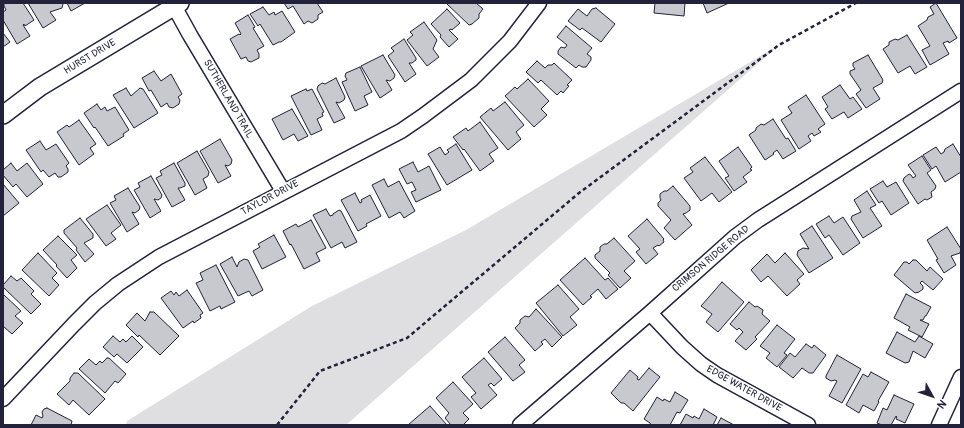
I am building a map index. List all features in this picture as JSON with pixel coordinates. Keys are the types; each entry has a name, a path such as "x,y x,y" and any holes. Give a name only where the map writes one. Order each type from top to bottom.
{"street":[{"name":"TAYLOR DRIVE","path":"3,398 95,303 118,284 158,257 401,130 423,116 471,80 510,41 539,3"},
{"name":"SUTHERLAND TRAIL","path":"177,5 190,35 283,192"},
{"name":"HURST DRIVE","path":"3,115 40,87 177,5"},
{"name":"CRIMSON RIDGE ROAD","path":"520,425 650,313 735,237 758,220 961,91"},
{"name":"EDGE WATER DRIVE","path":"650,313 682,347 701,364 717,375 808,425"},
{"path":"939,425 961,377"}],"path":[{"path":"277,425 320,372 407,338 579,193 779,45 856,3"}],"shaded area":[{"path":"779,45 346,425 126,425 127,421 312,306 466,230"}],"building":[{"path":"4,3 23,3 34,20 25,26 24,24 23,25 30,36 17,44 3,20 3,12 6,10"},
{"path":"28,3 63,4 62,8 50,12 56,20 43,28"},
{"path":"67,3 85,3 71,11"},
{"path":"284,3 317,3 323,12 318,15 318,19 312,23 308,21 304,24 293,6 288,9"},
{"path":"446,3 476,3 483,9 479,14 479,18 469,25"},
{"path":"655,3 685,3 684,16 654,13"},
{"path":"703,3 729,3 707,13"},
{"path":"936,3 957,38 949,43 948,41 943,43 949,54 930,65 922,50 930,46 918,26 934,14 930,7"},
{"path":"263,7 269,15 274,12 275,15 282,11 295,32 281,42 273,45 260,24 258,26 250,14"},
{"path":"596,8 615,24 601,42 582,28 580,30 568,21 578,9 587,16 592,9"},
{"path":"447,9 460,23 452,30 449,30 458,39 449,47 431,24"},
{"path":"248,15 255,27 253,28 264,46 257,50 259,58 251,62 248,61 246,57 241,59 230,39 241,34 235,23"},
{"path":"424,22 437,40 433,49 439,57 427,66 407,40 413,35 410,32"},
{"path":"566,26 592,48 587,54 591,57 591,60 586,67 579,65 576,68 558,54 561,47 565,48 567,45 557,37"},
{"path":"3,33 10,42 3,47"},
{"path":"907,35 927,67 915,74 910,66 898,73 883,49 889,45 889,42 895,39 898,40"},
{"path":"404,39 416,58 416,60 412,63 409,63 416,74 405,82 388,56 394,51 391,48"},
{"path":"383,55 395,75 390,81 386,80 392,90 380,98 361,66"},
{"path":"868,55 883,80 882,83 873,88 880,99 866,108 856,94 861,90 850,74 850,71 855,69 853,63"},
{"path":"537,61 545,68 554,63 572,80 567,85 569,86 563,93 561,91 557,95 541,80 538,83 526,72"},
{"path":"360,67 372,92 364,96 368,105 355,111 342,82 347,80 345,76 346,73"},
{"path":"154,71 161,81 171,74 182,94 178,97 180,100 179,104 173,108 169,107 167,103 161,107 151,90 149,91 142,78"},
{"path":"336,78 345,97 344,100 339,103 336,102 345,118 334,123 317,89 322,83 325,84"},
{"path":"528,79 549,101 541,109 547,115 534,127 505,96 515,87 517,89"},
{"path":"840,85 850,99 853,97 862,109 848,118 844,112 832,119 825,109 828,107 822,97"},
{"path":"126,88 131,96 140,88 143,89 158,113 134,128 113,95"},
{"path":"306,89 307,91 312,89 324,112 322,113 323,116 317,119 322,130 311,135 291,96"},
{"path":"806,95 825,124 818,129 821,132 814,136 812,133 808,136 811,141 799,149 781,120 792,113 788,107"},
{"path":"505,102 524,125 516,132 521,139 508,150 480,117 491,108 493,111"},
{"path":"97,104 101,110 105,107 107,111 115,107 129,130 123,134 124,136 108,146 84,113"},
{"path":"292,109 308,136 298,141 294,134 283,140 272,119"},
{"path":"773,119 796,151 783,159 777,150 765,160 749,135 761,124 764,125"},
{"path":"79,120 96,144 90,148 94,154 79,165 57,132 67,125 69,127"},
{"path":"480,122 498,148 489,154 494,161 480,171 453,137 466,128 468,131"},
{"path":"220,139 232,160 231,164 228,166 225,165 231,176 218,183 200,151"},
{"path":"40,141 46,150 56,144 69,163 66,166 68,172 61,177 58,177 55,173 49,177 43,170 41,172 26,150"},
{"path":"456,144 472,170 447,185 428,154 440,147 445,155 449,152 447,150"},
{"path":"953,144 961,157 961,172 945,182 936,166 932,169 923,155 936,147 941,154 945,149"},
{"path":"738,147 752,167 750,169 752,170 743,177 747,182 734,191 725,178 729,176 719,161"},
{"path":"197,151 209,172 208,176 203,179 207,188 195,195 177,163"},
{"path":"922,156 931,170 927,173 936,186 931,192 932,197 927,200 925,199 918,204 903,181 909,174 913,178 916,176 908,165"},
{"path":"705,157 732,192 719,202 712,193 701,201 684,178 693,172 690,168"},
{"path":"413,162 418,172 429,166 441,190 416,202 411,192 416,190 412,182 407,184 399,169"},
{"path":"11,163 17,171 27,163 43,184 27,197 16,184 13,187 3,175 3,170"},
{"path":"174,163 185,183 185,186 178,188 185,200 172,207 156,178 162,175 160,171"},
{"path":"151,176 162,195 158,200 154,199 161,211 150,218 134,190 140,187 138,183"},
{"path":"384,179 388,187 399,181 415,211 404,218 400,212 389,218 372,185"},
{"path":"883,181 887,187 896,182 909,203 891,215 882,201 879,203 870,189"},
{"path":"3,184 19,203 3,216"},
{"path":"673,186 690,206 690,210 683,214 692,225 675,240 664,228 671,220 658,206 658,203 661,200 660,194"},
{"path":"128,188 140,207 135,213 132,212 139,224 127,232 110,203 116,200 114,196"},
{"path":"867,191 876,205 870,208 882,226 863,238 851,219 852,216 861,212 854,200"},
{"path":"355,193 360,203 362,202 361,200 370,195 381,216 366,224 367,226 358,231 341,200"},
{"path":"107,205 121,225 111,233 116,239 106,246 86,219"},
{"path":"326,209 330,216 339,210 341,211 357,242 345,248 342,242 331,248 313,215"},
{"path":"829,216 834,223 843,217 860,243 843,255 829,235 825,238 816,224"},
{"path":"80,218 93,234 93,238 84,243 94,254 85,262 76,250 77,248 64,233 64,230"},
{"path":"647,219 664,239 664,242 653,248 658,254 646,264 636,252 640,249 628,236"},
{"path":"311,220 326,248 316,253 320,261 304,269 283,231 296,224 298,227"},
{"path":"812,226 833,258 809,273 797,255 798,251 803,248 809,249 800,234"},
{"path":"947,227 961,249 960,253 951,256 956,265 944,273 927,240"},
{"path":"274,235 286,257 262,269 253,251 260,247 258,244"},
{"path":"58,236 77,255 71,260 77,268 67,278 43,250"},
{"path":"614,238 635,261 624,271 631,278 620,288 608,275 610,273 595,258 595,255 600,251 600,247 607,244"},
{"path":"38,253 57,273 52,278 59,285 49,296 22,270"},
{"path":"785,253 804,274 797,280 800,284 787,296 768,276 761,282 751,270 767,254 775,263"},
{"path":"232,257 237,267 239,262 244,259 248,260 263,290 252,296 249,291 238,296 220,264"},
{"path":"585,258 605,280 608,278 618,289 606,299 598,289 583,305 560,280"},
{"path":"913,260 916,260 927,271 930,267 943,279 933,290 922,281 920,283 923,286 923,289 915,293 894,275 904,262 909,264"},
{"path":"216,265 235,302 221,309 220,306 210,311 196,283 203,280 200,273"},
{"path":"11,276 17,281 21,278 34,291 31,294 41,304 31,314 3,287"},
{"path":"722,282 744,302 718,332 706,322 712,314 701,306"},
{"path":"558,285 579,309 570,317 577,325 563,336 536,303"},
{"path":"187,290 203,313 200,315 201,318 194,323 193,321 183,328 161,298 171,291 174,295 176,292 179,296"},
{"path":"3,294 21,311 15,316 23,323 12,334 3,326"},
{"path":"906,294 931,307 923,320 920,320 929,324 922,337 908,330 910,327 894,318"},
{"path":"749,302 755,307 757,306 763,310 762,314 770,321 755,337 757,339 746,350 735,341 743,332 739,328 737,330 730,324"},
{"path":"536,309 562,337 552,347 545,339 541,342 543,344 535,351 515,328 520,323 520,320 525,316 529,317"},
{"path":"150,312 154,312 179,336 160,355 126,325 137,313 145,321"},
{"path":"777,325 795,339 784,353 787,355 777,367 766,358 770,353 760,346"},
{"path":"897,332 915,342 919,336 933,344 925,358 913,351 909,362 905,363 886,353"},
{"path":"113,336 120,342 123,339 126,342 132,336 143,347 127,363 117,354 114,357 103,347"},
{"path":"505,337 525,360 519,365 525,372 513,381 488,352"},
{"path":"806,344 812,348 814,345 826,355 813,373 809,373 802,368 793,378 779,367 790,353 795,357"},
{"path":"837,355 861,369 842,403 829,396 837,381 831,381 826,378"},
{"path":"109,358 126,374 118,383 115,381 105,393 79,369 89,359 96,365 100,361 102,363"},
{"path":"484,358 502,379 494,386 491,383 488,385 497,395 481,409 471,397 476,393 462,377"},
{"path":"649,368 660,377 633,411 624,403 621,403 611,393 630,370 638,377 637,379 639,380"},
{"path":"871,372 889,382 874,411 863,405 859,413 846,405 863,374 868,377"},
{"path":"74,373 78,373 105,399 89,415 73,400 69,405 57,394 70,381 70,378"},
{"path":"453,382 473,404 463,413 469,419 463,425 451,425 445,418 449,413 436,398"},
{"path":"675,392 688,400 680,413 677,412 670,425 651,425 644,419 657,397 663,401 664,399 670,402"},
{"path":"894,395 914,404 905,423 896,419 896,416 891,425 882,425 877,423 883,408 887,410"},
{"path":"430,406 447,425 408,425"},
{"path":"47,408 72,421 71,425 31,425 36,415 42,418 42,412"},
{"path":"704,409 717,417 713,425 680,425 686,414 693,418 694,416 699,419"},
{"path":"721,418 734,425 717,425"}]}
